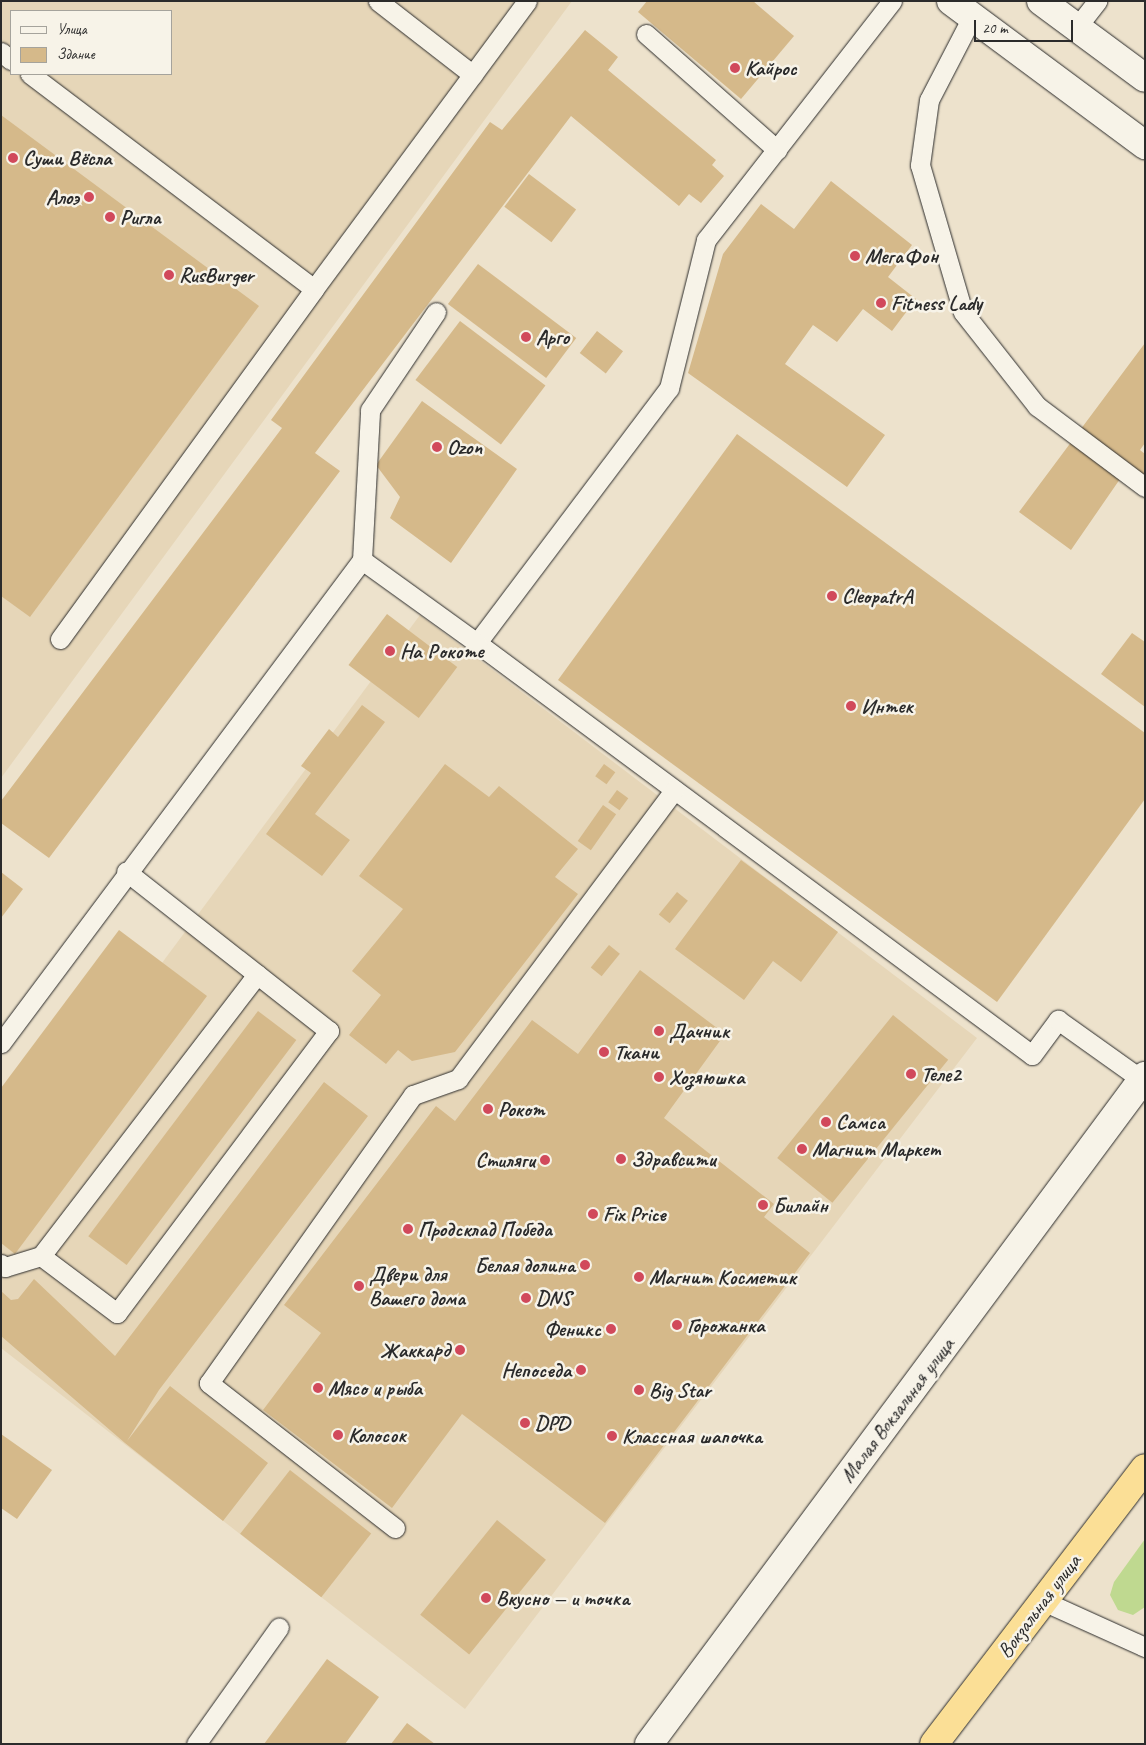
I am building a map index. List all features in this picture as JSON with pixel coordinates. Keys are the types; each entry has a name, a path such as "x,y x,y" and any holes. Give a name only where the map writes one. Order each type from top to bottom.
{"highway":[{"name":"Вокзальная улица","path":"934,1744 1145,1468"}],"main road":[{"path":"951,1 1145,145"},
{"path":"1041,1 1145,78"},
{"name":"Малая Вокзальная улица","path":"649,1744 1144,1078"}],"lane":[{"path":"378,1 473,75"},
{"path":"60,639 314,289 528,1"},
{"path":"477,643 669,388 706,240 892,1"},
{"path":"1077,28 1098,1"},
{"path":"972,17 930,100 920,165 963,312 1037,406 1145,487"},
{"path":"646,34 777,150"},
{"path":"31,75 314,289"},
{"path":"1,1043 126,871 362,560 370,410 436,312"},
{"path":"362,560 477,643 1032,1055 1058,1020 1144,1078"},
{"path":"395,1528 209,1383 412,1095 458,1079 674,790"},
{"path":"41,1256 117,1313 329,1031 126,871"},
{"path":"1,1264 5,1267 41,1256 257,974"},
{"path":"1043,1601 1145,1647"},
{"path":"196,1744 279,1627"}],"shaded area":[{"path":"1,1 572,1 1,778"},
{"name":"Рокот","path":"420,615 977,1038 465,1709 1,1348 1,1180"}],"green space":[{"path":"1145,1539 1145,1607 1133,1615 1118,1610 1110,1595 1114,1582"}],"building":[{"name":"Кайрос","path":"647,1 753,1 794,36 741,99 638,12"},
{"path":"585,30 618,57 608,70 716,160 712,165 724,176 701,203 689,194 679,206 571,116 315,453 340,471 49,858 1,823 1,801 282,428 271,420 490,122 502,130"},
{"path":"1,115 259,306 30,617 1,596"},
{"path":"529,174 576,210 551,242 504,207"},
{"path":"831,181 912,245 888,277 916,299 892,331 863,309 837,342 813,325 785,364 885,435 847,487 688,373 723,254 761,204 794,229"},
{"path":"478,264 576,338 546,378 448,304"},
{"path":"460,321 545,385 501,444 415,380"},
{"path":"597,331 623,351 606,373 580,353"},
{"path":"1145,343 1145,443 1140,450 1145,454 1145,495 1120,479 1071,550 1019,512"},
{"path":"422,401 517,469 451,563 390,518 400,497 376,465"},
{"name":"Интек","path":"737,434 1145,733 1145,799 997,1002 558,680"},
{"path":"387,614 457,667 419,718 348,665"},
{"path":"1132,633 1145,642 1145,707 1101,674"},
{"path":"362,705 385,722 315,814 350,840 322,876 266,834 311,773 301,766 329,729 338,737"},
{"path":"445,764 489,797 499,786 578,849 555,877 578,894 455,1052 412,1061 398,1050 386,1064 349,1035 381,995 352,971 403,909 359,876"},
{"path":"604,764 615,772 607,784 595,776"},
{"path":"617,790 628,798 620,810 608,802"},
{"path":"603,805 616,814 591,850 578,841"},
{"path":"741,860 838,932 801,982 773,961 744,1000 675,949"},
{"path":"1,872 23,889 1,918"},
{"path":"677,892 688,901 670,923 659,915"},
{"path":"119,930 207,996 15,1254 1,1243 1,1088"},
{"path":"609,945 620,954 602,976 591,968"},
{"path":"640,970 725,1034 664,1118 774,1204 764,1217 810,1253 605,1523 462,1414 392,1508 263,1410 321,1333 284,1305 436,1106 455,1121 532,1020 578,1054"},
{"path":"258,1011 296,1040 127,1265 88,1236"},
{"path":"893,1015 948,1060 832,1203 777,1158"},
{"path":"324,1082 368,1116 159,1390 127,1441 170,1386 268,1463 223,1521 125,1443 1,1336 1,1291 11,1300 18,1299 34,1279 115,1356"},
{"path":"1,1434 52,1470 17,1519 1,1508"},
{"path":"290,1470 371,1533 321,1597 240,1534"},
{"path":"497,1520 546,1560 469,1654 420,1615"},
{"path":"327,1659 379,1697 345,1744 264,1744"},
{"path":"407,1723 435,1744 391,1744"}],"place":[{"name":"Кайрос","path":"735,68"},
{"name":"Суши Вёсла","path":"13,158"},
{"name":"Алоэ","path":"89,197"},
{"name":"Ригла","path":"110,217"},
{"name":"МегаФон","path":"855,256"},
{"name":"RusBurger","path":"169,275"},
{"name":"Fitness Lady","path":"881,303"},
{"name":"Арго","path":"526,337"},
{"name":"Ozon","path":"437,447"},
{"name":"CleopatrA","path":"832,596"},
{"name":"На Рокоте","path":"390,651"},
{"name":"Интек","path":"851,706"},
{"name":"Дачник","path":"659,1031"},
{"name":"Ткани","path":"604,1052"},
{"name":"Теле2","path":"911,1074"},
{"name":"Хозяюшка","path":"659,1077"},
{"name":"Рокот","path":"488,1109"},
{"name":"Самса","path":"826,1122"},
{"name":"Магнит Маркет","path":"802,1149"},
{"name":"Здравсити","path":"621,1159"},
{"name":"Стиляги","path":"545,1160"},
{"name":"Билайн","path":"763,1205"},
{"name":"Fix Price","path":"593,1214"},
{"name":"Продсклад Победа","path":"408,1229"},
{"name":"Белая долина","path":"585,1265"},
{"name":"Магнит Косметик","path":"639,1277"},
{"name":"Двери для Вашего дома","path":"359,1286"},
{"name":"DNS","path":"526,1298"},
{"name":"Горожанка","path":"677,1325"},
{"name":"Феникс","path":"611,1329"},
{"name":"Жаккард","path":"460,1350"},
{"name":"Непоседа","path":"581,1370"},
{"name":"Мясо и рыба","path":"318,1388"},
{"name":"Big Star","path":"639,1390"},
{"name":"DPD","path":"525,1423"},
{"name":"Колосок","path":"338,1435"},
{"name":"Классная шапочка","path":"612,1436"},
{"name":"Вкусно — и точка","path":"486,1598"}]}
